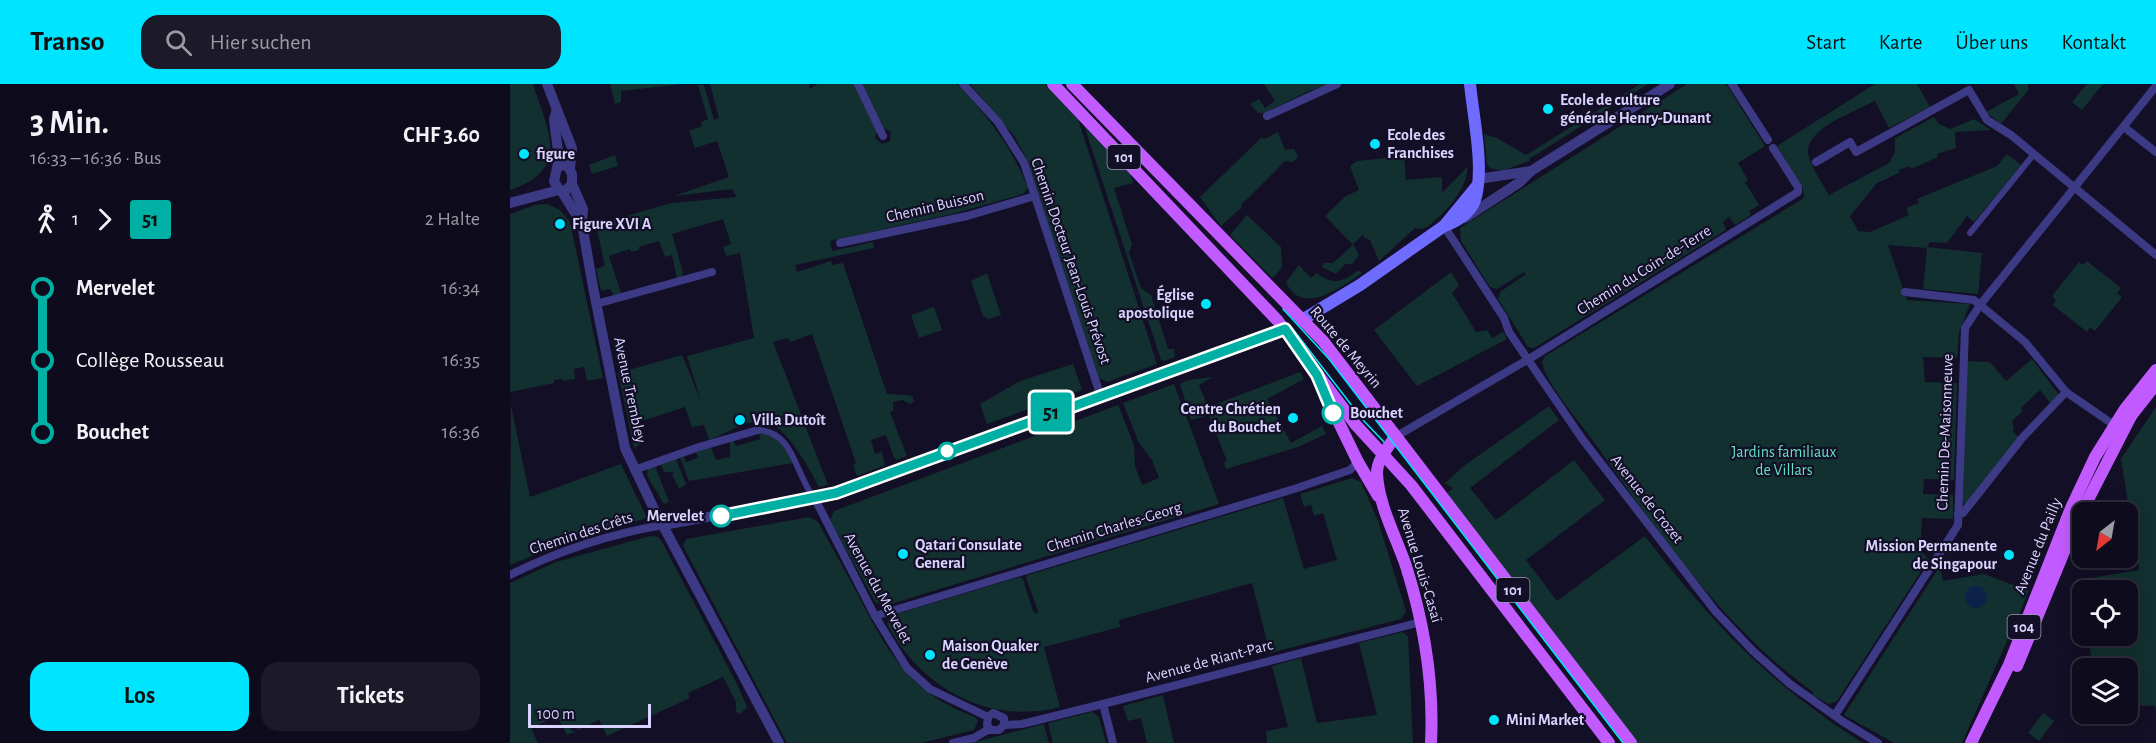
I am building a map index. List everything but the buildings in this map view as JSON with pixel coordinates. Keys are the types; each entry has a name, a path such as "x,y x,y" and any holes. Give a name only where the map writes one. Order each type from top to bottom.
{"main road":[{"name":"101","path":"1053,84 1285,329 1355,424 1385,452 1605,740"},
{"name":"Route de Meyrin","path":"1072,84 1331,351 1631,743"},
{"path":"1285,329 1360,285 1444,226 1459,220 1475,200 1477,183 1470,84"},
{"path":"1444,226 1477,183"},
{"name":"Avenue du Pailly","path":"1971,743 2009,665 2095,457 2114,425 2156,370"},
{"name":"Avenue Louis-Casaï","path":"1317,375 1358,462 1384,505"},
{"name":"104","path":"2131,416 2156,384"},
{"name":"Avenue du Pailly","path":"2093,488 2136,422 2156,396"},
{"name":"Avenue du Pailly","path":"2078,494 2131,416"},
{"name":"Avenue du Pailly","path":"1980,743 2000,704 2068,540 2131,416"},
{"path":"1385,452 1395,436"},
{"name":"Avenue Louis-Casaï","path":"1385,452 1377,472 1384,505 1405,562 1421,622 1430,686 1431,743"}],"street":[{"path":"529,196 553,176 559,165 556,112 547,84"},
{"path":"858,84 883,135"},
{"name":"Chemin Docteur Jean-Louis Prévost","path":"963,84 1011,139 1024,163 1100,394"},
{"path":"1267,116 1337,84"},
{"path":"1459,220 1520,182 1531,171 1670,84"},
{"name":"Chemin du Coin-de-Terre","path":"1395,436 1529,359 1798,192 1798,187 1732,84"},
{"name":"Chemin De-Maisonneuve","path":"1835,715 1954,534 1958,514 1965,327 1980,305 2156,86"},
{"path":"1816,162 1850,142 1856,152 1969,90 1987,120 2034,154 2156,255"},
{"name":"Avenue Trembley","path":"556,112 562,119 572,148 570,168 572,184 583,209 582,224 596,304 625,448 634,471 779,743"},
{"path":"2124,127 2156,152"},
{"path":"1970,232 2034,154"},
{"path":"559,165 565,164 570,168"},
{"path":"1477,183 1531,171"},
{"name":"Avenue Trembley","path":"553,176 582,224"},
{"path":"1477,183 1494,198"},
{"path":"510,203 529,196 568,190 572,184"},
{"name":"Chemin Buisson","path":"840,243 967,216 1035,196"},
{"name":"Avenue de Crozet","path":"1444,226 1504,318 1509,332 1582,440 1716,612 1753,651 1790,684 1878,743"},
{"path":"596,304 712,272"},
{"path":"1905,292 1969,298 2025,342 2066,392 2114,425"},
{"path":"663,525 815,499 1100,394 1285,329"},
{"path":"1958,514 1963,513 2022,437 2066,392"},
{"path":"634,471 699,447 758,430 776,434 785,442 815,499"},
{"name":"Chemin Charles-Georg","path":"875,616 1293,489 1350,470 1358,462"},
{"name":"Avenue du Mervelet","path":"815,499 875,616 907,668 930,689 988,717"},
{"name":"Chemin des Crêts","path":"510,575 569,550 663,525"},
{"name":"Avenue de Riant-Parc","path":"1004,726 1022,724 1103,704 1421,622"},
{"path":"1103,704 1113,743"},
{"path":"952,743 974,738 989,729 996,731 1004,726 1004,718 1000,714 993,713 988,717 989,729"}],"green space":[{"path":"510,84 533,84 549,133 550,147 548,160 542,171 529,181 510,190"},
{"path":"610,84 683,84 621,91 621,102 615,104"},
{"path":"710,84 809,84 810,89 817,84 855,84 877,131 875,138 882,144 890,141 891,132 883,128 862,84 957,84 989,120 1014,159 1028,188 1023,194 952,214 830,241 832,251 873,242 874,248 795,265 797,272 831,261 832,265 843,263 887,394 913,397 914,402 910,404 902,400 893,402 893,411 890,412 907,456 897,460 894,458 886,435 871,440 875,454 882,452 885,465 857,476 853,465 856,463 812,334 790,342 788,338 773,342 828,485 819,487 803,458 788,438 780,429 763,421 743,425 709,440 704,425 692,427 685,407 636,423 643,443 634,448 618,373 682,355 701,401 687,356 754,338 740,253 726,256 723,247 731,244 723,219 672,234 683,273 681,277 677,278 672,255 665,257 659,241 639,247 639,250 631,252 630,249 609,256 621,293 614,295 610,289 601,291 596,269 605,266 596,225 671,203 737,197 732,189 674,196 729,177 717,141 695,148 689,131 702,126 701,122 708,119 698,85 704,85 714,120 719,118"},
{"path":"970,84 1045,84 1078,119 1157,364 1107,382 1099,378 1028,162 1015,137"},
{"path":"1264,84 1330,84 1309,91 1264,113 1258,113 1250,104 1259,99 1265,108 1275,101"},
{"path":"1640,84 1648,84 1529,161 1502,171 1490,168 1487,164 1484,134 1497,138 1526,155"},
{"path":"1687,84 1726,84 1765,146 1738,163 1748,180 1745,182 1759,205 1749,211 1751,215 1735,225 1729,217 1723,222 1726,230 1534,348 1528,347 1498,299 1500,292 1526,274 1524,272 1497,289 1490,287 1461,241 1460,228"},
{"name":"Jardins familiaux de Villars","path":"1875,84 1917,84 1930,107 1889,128 1875,101 1843,116 1821,130 1808,147 1809,157 1829,195 1889,163 1895,152 1895,138 1934,117 1939,124 1950,129 1974,119 1991,130 1955,132 1956,148 1937,154 1938,157 1911,169 1909,166 1899,170 1899,173 1877,183 1850,216 1858,231 1870,232 1909,215 1906,208 1919,203 1917,199 1997,166 2007,154 2021,165 1974,222 1967,216 1947,243 1930,242 1927,247 1982,253 1978,294 1923,289 1927,248 1888,245 1907,300 1970,304 1959,332 1957,358 1923,357 1925,382 1957,383 1954,480 1924,479 1923,494 1953,495 1953,519 1922,518 1920,551 1929,559 1837,701 1829,704 1812,695 1813,692 1748,637 1691,573 1562,399 1549,380 1542,362 1545,356 1804,198 1803,189 1777,146"},
{"path":"2014,84 2027,84 2029,89 2001,124 1986,112 2019,94"},
{"path":"2087,84 2103,84 2082,110 2072,102"},
{"path":"1084,125 1130,172 1133,183 1114,188 1132,245 1129,253 1141,288 1151,295 1168,349 1174,349 1175,357 1161,360"},
{"path":"1278,132 1285,150 1294,149 1298,157 1293,162 1285,161 1221,226 1200,197 1262,137 1265,139"},
{"path":"615,155 618,166 592,174 589,165"},
{"path":"1404,156 1406,180 1442,177 1442,193 1468,166 1463,185 1454,201 1427,227 1415,228 1379,261 1370,240 1363,237 1364,234 1353,244 1359,255 1352,264 1345,264 1336,274 1322,267 1323,263 1333,263 1353,245 1325,216 1346,196 1359,190 1350,166 1357,161"},
{"path":"547,204 560,210 570,222 603,378 587,381 584,367 574,369 575,379 554,380 554,383 510,392 510,214 535,205"},
{"path":"1247,215 1281,247 1282,267 1274,277 1271,277 1230,235"},
{"path":"2087,261 2121,288 2117,293 2122,297 2095,331 2090,327 2087,332 2053,305 2056,300 2052,296 2079,262 2083,265"},
{"path":"1299,265 1311,278 1317,273 1333,281 1343,280 1358,270 1362,273 1322,296 1301,297 1293,292 1286,282"},
{"path":"1451,272 1459,285 1452,293 1476,332 1487,330 1492,338 1503,332 1507,339 1417,386 1374,330"},
{"path":"987,273 1001,315 989,319 983,316 971,281"},
{"path":"934,307 942,330 919,338 911,315"},
{"path":"2032,359 2059,395 2051,404 2040,390 2021,408 2023,411 2012,421 2014,429 2012,431 2019,437 1967,504 1963,503 1967,361 1990,362 2006,381"},
{"path":"1073,364 1082,390 987,424 980,404 1020,381"},
{"path":"1300,372 1304,379 1267,399 1291,443 1322,426 1326,434 1298,447 1226,469 1224,462 1227,461 1209,415 1191,420 1180,384 1188,380 1213,377 1199,385 1208,407"},
{"path":"1174,384 1219,504 884,606 875,602 830,520 834,511 1118,405 1134,445 1135,466 1142,485 1159,478 1152,460 1139,443 1123,403"},
{"path":"511,406 530,497 621,464 647,518 566,542 510,565"},
{"path":"1549,406 1559,420 1470,488 1496,520 1574,460 1605,500 1526,560 1557,601 1645,536 1694,597 1744,650 1798,698 1863,743 1636,743 1445,495 1453,488 1445,483 1465,465"},
{"path":"2156,407 2156,710 2155,706 2138,705 2138,658 2091,658 2090,646 2138,646 2138,580 2079,580 2139,570 2138,502 2128,502 2121,459"},
{"path":"759,432 776,439 793,463 689,481 680,458 684,457 686,462 698,458 696,452 711,447 716,460 730,457 730,442 733,440 736,446 760,439"},
{"path":"676,459 686,484 679,489 672,474 674,472 664,472 661,464"},
{"path":"655,466 669,502 664,504 647,476 648,468"},
{"path":"1352,478 1361,482 1378,521 1406,611 1401,619 1270,653 1252,583 1119,620 1120,627 1044,647 1060,707 1033,711 1007,711 982,706 937,683 901,646 887,624 890,616 1020,577 1023,579 1036,614 1038,611 1026,578 1028,575 1283,498 1304,569 1337,560 1323,513 1314,516 1311,505 1304,507 1300,494"},
{"path":"809,517 818,522 880,635 903,669 934,696 975,717 978,721 974,730 921,743 787,743 683,546 686,539"},
{"path":"650,536 658,537 662,542 747,707 740,714 736,712 736,702 723,677 688,693 690,698 607,736 599,720 578,730 574,725 570,728 576,731 567,735 557,716 531,728 538,743 510,743 510,583 556,562"},
{"path":"1940,566 1943,581 1984,574 2029,591 1962,743 1894,743 1844,715"},
{"path":"1402,632 1408,636 1413,743 1267,743 1266,731 1288,727 1272,666 1301,658 1317,723 1377,715 1359,643"},
{"path":"1163,695 1174,743 1147,743 1141,718 1128,721 1123,706"},
{"path":"1092,712 1099,717 1106,743 1053,743 1048,723"},
{"path":"2043,713 2054,721 2039,741 2028,733"},
{"path":"1044,724 1049,743 971,743"}],"water":[{"path":"1976,586 1984,589 1987,597 1984,605 1976,608 1968,605 1965,597 1968,589"}],"tram line":[{"path":"1283,309 1329,359 1623,743"},
{"path":"1292,328 1363,420 1384,442"}],"bus line":[{"name":"51","path":"721,516 836,493 1100,394 1285,329 1317,375 1333,413"}],"place":[{"name":"Ecole de culture générale Henry-Dunant","path":"1548,109"},
{"name":"Ecole des Franchises","path":"1375,144"},
{"name":"figure","path":"524,154"},
{"name":"Figure XVI A","path":"560,224"},
{"name":"Église apostolique","path":"1206,304"},
{"name":"Bouchet","path":"1333,413"},
{"name":"Centre Chrétien du Bouchet","path":"1293,418"},
{"name":"Villa Dutoît","path":"740,420"},
{"name":"Mervelet","path":"721,516"},
{"name":"Qatari Consulate General","path":"903,554"},
{"name":"Mission Permanente de Singapour","path":"2009,555"},
{"name":"Maison Quaker de Genève","path":"930,655"},
{"name":"Mini Market","path":"1494,720"}]}
